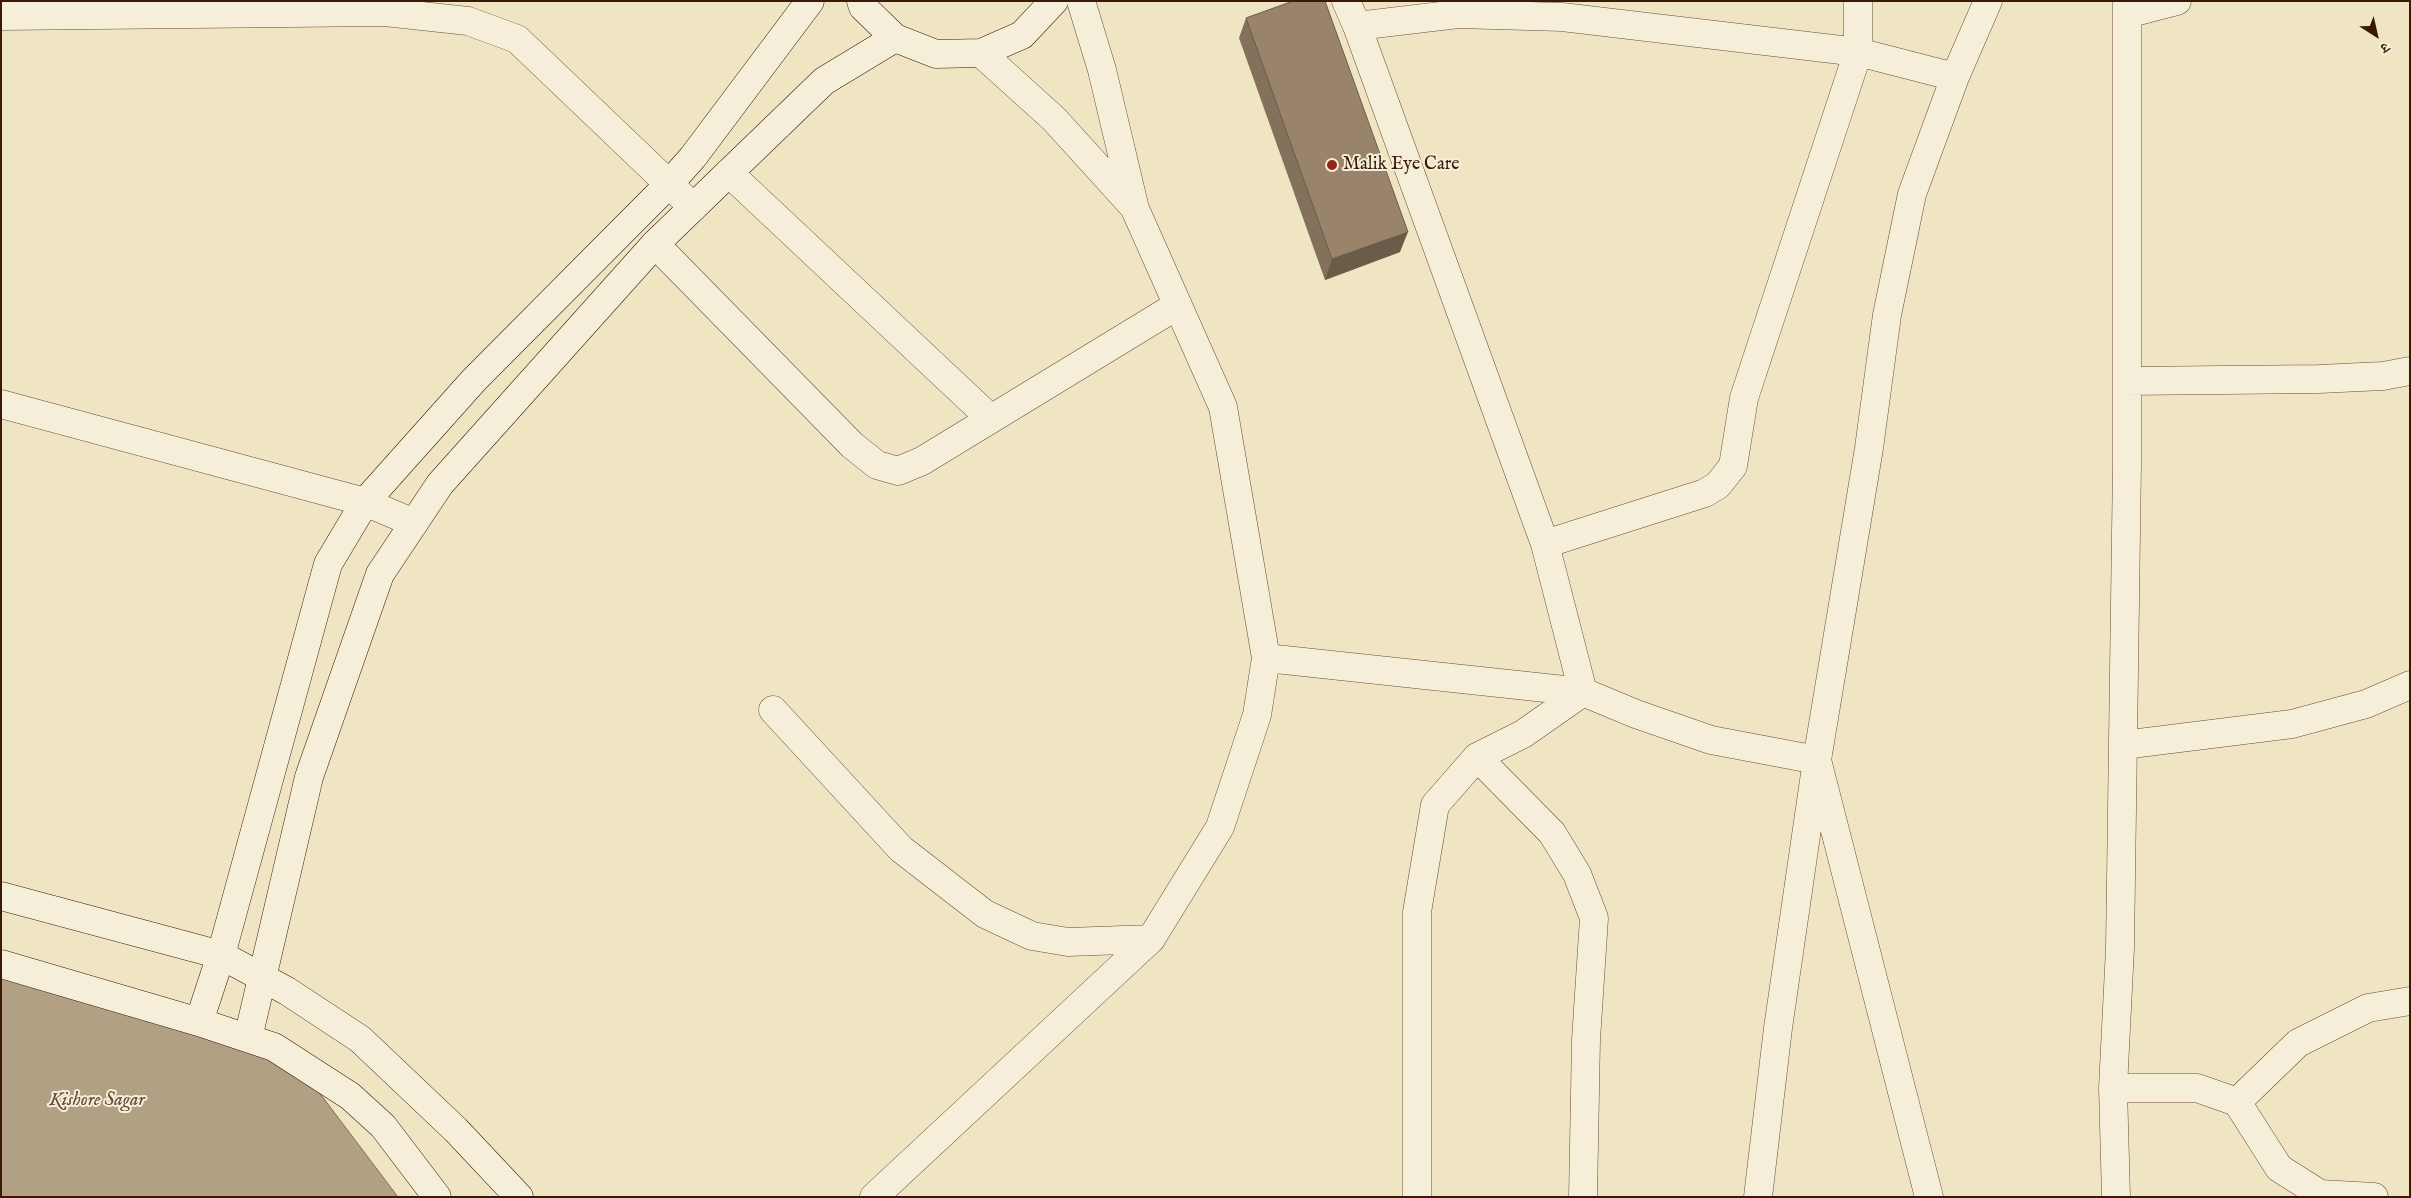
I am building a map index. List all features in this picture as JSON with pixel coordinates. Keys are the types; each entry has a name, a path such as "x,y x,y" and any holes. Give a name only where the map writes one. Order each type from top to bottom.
{"street":[{"path":"199,1022 221,955 328,564 365,502 474,380 669,184 703,144 810,1"},
{"path":"860,1 863,7 895,38 936,54 981,53 1022,35 1054,1"},
{"path":"874,1197 1151,939 1220,826 1256,715 1266,658 1223,407 1135,209 1102,70 1081,1"},
{"path":"1346,1 1357,26 1546,544 1583,692"},
{"path":"1546,544 1705,493 1718,485 1733,466 1744,398 1858,52 1858,1"},
{"path":"1758,1197 1778,1028 1816,760 1869,448 1887,315 1912,194 1955,77 1988,1"},
{"path":"2116,1197 2112,1088 2120,948 2123,745 2128,381 2127,8 2177,1"},
{"path":"1,16 231,7 385,12 468,21 517,39 693,207"},
{"path":"1357,26 1458,14 1556,9 1858,52 1955,77"},
{"path":"248,1038 309,777 380,574 440,484 655,244 824,80 895,38"},
{"path":"981,53 1054,119 1135,209"},
{"path":"729,173 991,418"},
{"path":"655,244 852,445 877,465 898,471 922,461 1178,305"},
{"path":"2128,381 2319,379 2383,376 2410,371"},
{"path":"1,404 365,502 414,523"},
{"path":"1266,658 1583,692 1636,714 1711,740 1816,760"},
{"path":"2123,745 2292,724 2366,704 2410,685"},
{"path":"1418,1197 1417,912 1435,805 1477,757 1523,734 1583,692"},
{"path":"773,710 901,849 985,914 1032,936 1068,942 1151,939"},
{"path":"1477,757 1552,833 1577,874 1594,918 1586,1040 1583,1197"},
{"path":"1816,760 1929,1197"},
{"path":"1,896 221,955 286,991 360,1039 456,1130 519,1197"},
{"path":"1,964 274,1046 350,1096 383,1126 437,1197"},
{"path":"2237,1102 2298,1043 2368,1008 2410,1001"},
{"path":"2112,1088 2197,1088 2237,1102 2280,1168 2320,1194 2374,1197"}],"water":[{"name":"Kishore Sagar","path":"1,975 258,1047 315,1087 398,1197 1,1197"}],"building":[{"path":"1293,1 1325,1 1408,232 1332,259 1246,18"}],"place":[{"name":"Malik Eye Care","path":"1332,165"}]}
